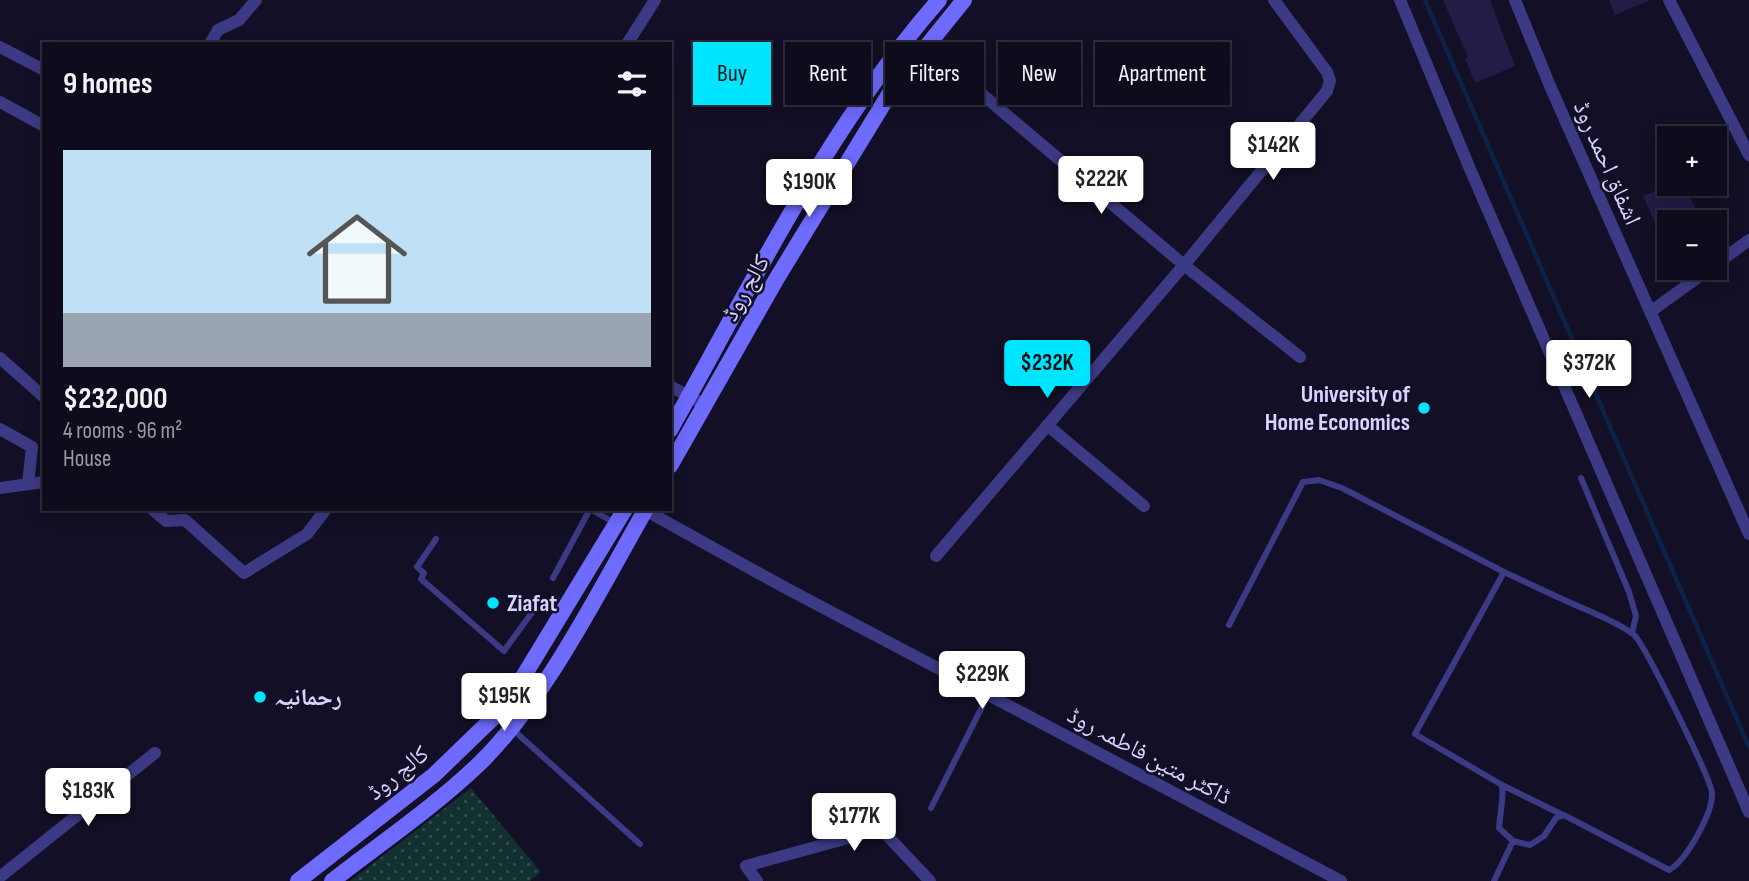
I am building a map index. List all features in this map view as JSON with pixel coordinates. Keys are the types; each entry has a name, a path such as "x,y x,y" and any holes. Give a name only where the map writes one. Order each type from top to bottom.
{"main road":[{"name":"کالج روڈ","path":"672,426 841,130 911,32 939,0"},
{"name":"کالج روڈ","path":"928,42 964,0"},
{"name":"کالج روڈ","path":"672,463 777,278 885,99"},
{"name":"کالج روڈ","path":"332,881 470,771 510,727 535,695 575,632 644,511"},
{"name":"کالج روڈ","path":"298,881 434,775 487,724 520,682 621,516"}],"street":[{"path":"211,42 218,30 239,20 256,0"},
{"path":"629,42 655,0"},
{"path":"936,556 1184,265 1327,91 1330,81 1327,72 1274,0"},
{"path":"1400,0 1470,169 1749,812"},
{"name":"اشفاق احمد روڈ","path":"1515,0 1650,312 1747,525"},
{"path":"1669,0 1749,155"},
{"path":"0,47 42,69"},
{"path":"984,96 1184,265 1300,358"},
{"path":"0,103 42,125"},
{"path":"1727,256 1749,240"},
{"path":"1650,312 1694,280"},
{"path":"0,358 42,395"},
{"path":"672,387 705,405"},
{"path":"1047,425 1144,506"},
{"path":"0,429 32,447 28,484"},
{"path":"0,488 42,482"},
{"path":"154,511 166,521 186,520 244,573 307,534 324,511"},
{"name":"ڈاکٹر متین فاطمہ روڈ","path":"647,511 1341,881"},
{"path":"0,877 155,753"},
{"path":"757,881 746,866 881,829 930,881"}],"lane":[{"path":"1581,478 1629,592 1636,615 1632,633"},
{"path":"1229,625 1303,482 1319,480 1342,488 1504,572 1632,633 1638,639 1700,760 1712,793 1708,811 1688,852 1677,866 1669,870 1503,785 1415,734 1504,572"},
{"path":"553,578 589,511"},
{"path":"599,511 621,516"},
{"path":"436,538 417,567 424,573 421,579 504,651 541,600 562,614"},
{"path":"932,808 988,695"},
{"path":"510,727 640,844"},
{"path":"1503,785 1499,828 1513,841 1530,845 1544,836 1556,818 1564,816"},
{"path":"1494,881 1513,841"}],"green space":[{"path":"471,788 541,872 530,881 350,881"}],"building":[{"path":"1443,0 1490,0 1515,66 1475,83 1465,58 1468,57"},
{"path":"1609,0 1651,0 1615,15"},
{"path":"1657,190 1657,196 1690,196 1696,210 1657,210 1657,228 1643,196"}],"waterway":[{"path":"1425,0 1749,747"}],"place":[{"name":"University of Home Economics","path":"1424,408"},
{"name":"Ziafat","path":"493,603"},
{"name":"رحمانیہ","path":"260,697"}]}
